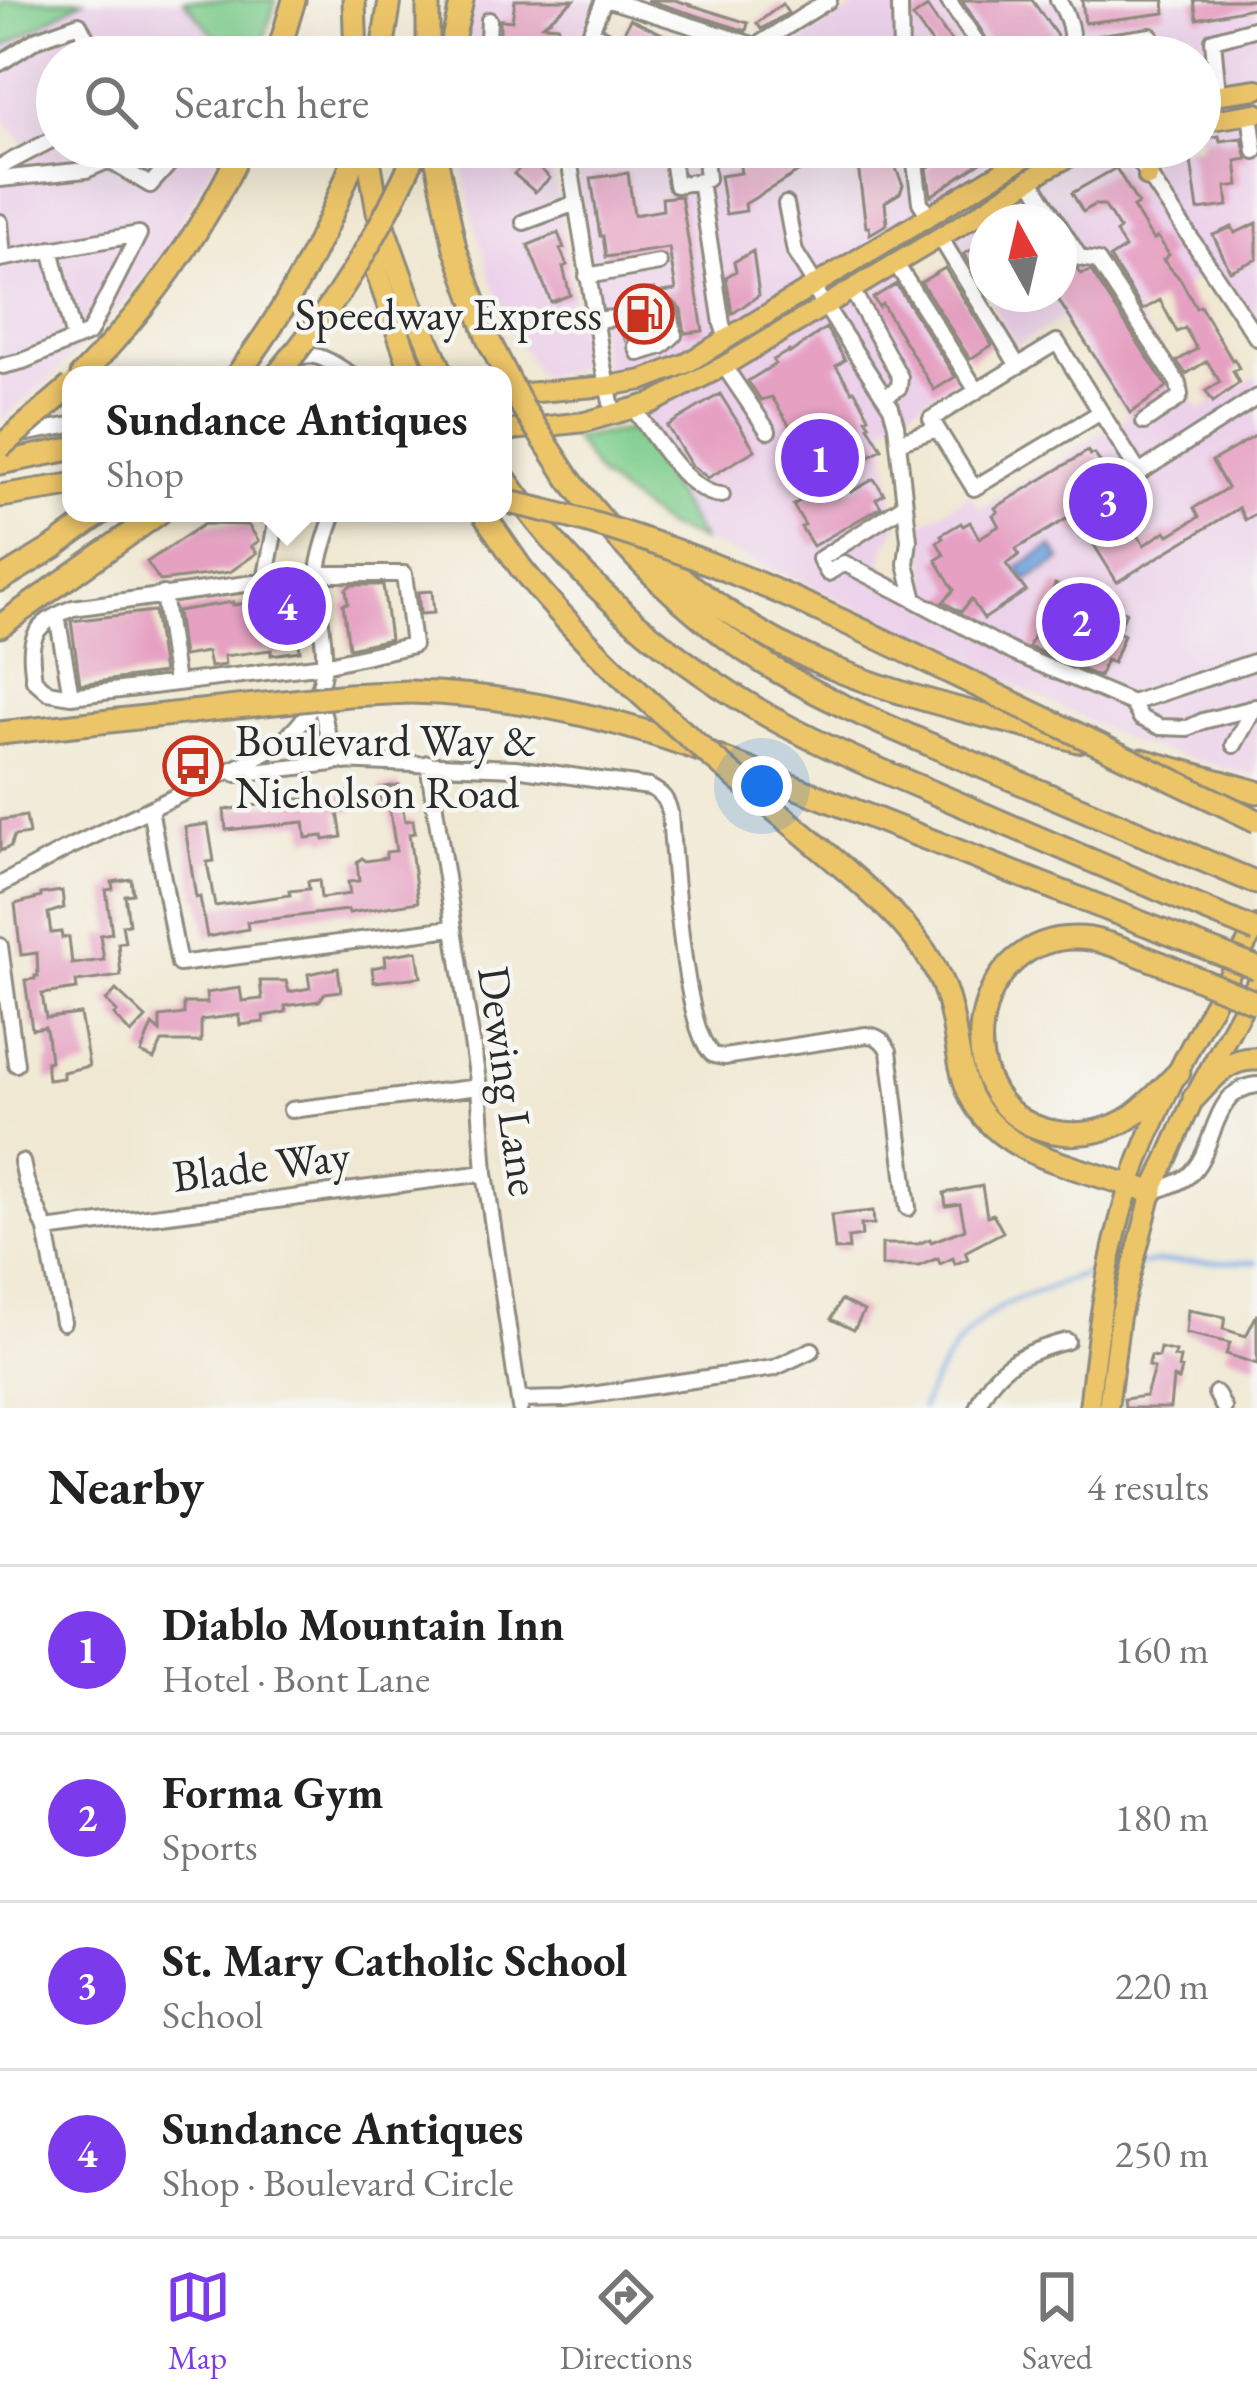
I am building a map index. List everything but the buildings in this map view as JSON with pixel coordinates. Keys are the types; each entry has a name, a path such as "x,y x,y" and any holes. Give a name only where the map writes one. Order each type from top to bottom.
{"highway":[{"path":"283,36 294,0"},
{"path":"354,0 355,36"},
{"path":"384,36 390,0"},
{"path":"428,0 428,36"},
{"path":"454,36 462,0"},
{"path":"90,366 172,267 231,168"},
{"path":"243,366 310,261 353,168"},
{"path":"367,168 378,212 438,366"},
{"path":"281,366 332,306 364,256 409,168"},
{"path":"438,168 455,248 502,366"},
{"path":"378,212 377,272 409,366"},
{"path":"512,386 570,480 620,542 674,595 770,667 878,722 1257,883"},
{"path":"0,443 62,393"},
{"path":"0,463 62,451"},
{"path":"570,480 693,588 759,631 823,664 902,692 1257,791"},
{"path":"0,496 62,486"},
{"path":"512,490 736,572 1257,821"},
{"path":"512,495 623,610 691,666 755,708 834,749 1257,928"},
{"path":"28,563 87,522"},
{"path":"0,580 106,522"},
{"path":"0,626 146,522"},
{"path":"489,522 551,605 629,684 846,870 909,931 934,967 950,1009 961,1076 987,1120 1032,1151 1141,1188"},
{"path":"0,734 348,694 409,692 524,701 580,712 692,746 1257,968"},
{"path":"1180,1072 1130,1117 1088,1133 1042,1130 1007,1105 992,1085 980,1053 980,1028 990,992 1008,967 1036,948 1060,940 1096,940 1257,1003"},
{"path":"1194,1097 1227,1065 1238,1059 1257,1060"}],"main road":[{"path":"1221,94 1257,89"},
{"path":"1221,119 1254,114"},
{"path":"512,394 644,380 687,363 1008,168"},
{"path":"512,430 652,403 724,366 1052,168"},
{"path":"1148,177 1150,168"},
{"path":"1089,1408 1110,1317 1144,1225 1141,1188 1157,1119 1257,928"},
{"path":"1108,1408 1118,1224 1257,982"}],"street":[{"path":"589,36 607,0 724,36"},
{"path":"772,36 829,0"},
{"path":"948,0 973,36"},
{"path":"1058,0 1069,16 1072,36"},
{"path":"900,5 901,36"},
{"path":"488,36 489,20"},
{"path":"45,36 79,24 85,36"},
{"path":"1221,38 1257,28"},
{"path":"591,32 599,36"},
{"path":"0,63 36,40"},
{"path":"1254,114 1255,152"},
{"path":"3,161 36,146"},
{"path":"0,179 90,168"},
{"path":"121,168 150,185 165,168"},
{"path":"570,168 607,386 624,412 684,475 706,493 722,495"},
{"path":"673,168 676,185 707,179 706,168"},
{"path":"916,168 920,202 929,216"},
{"path":"1143,168 1239,298 1257,338"},
{"path":"1031,180 1046,204"},
{"path":"700,181 727,338"},
{"path":"524,222 576,203"},
{"path":"786,205 795,252 891,407 909,540 906,564 915,600"},
{"path":"0,221 2,258 139,234 88,333 23,361 1,363"},
{"path":"940,237 1018,366"},
{"path":"52,249 74,339"},
{"path":"1077,253 1098,262 1178,383 1178,399 1144,422"},
{"path":"587,276 659,263"},
{"path":"896,264 977,391"},
{"path":"852,290 900,377 899,387 885,397"},
{"path":"595,320 646,333 664,372"},
{"path":"1101,412 974,488 931,419 1058,342 1139,473 1257,398"},
{"path":"283,366 301,356 316,355 338,366"},
{"path":"724,366 768,431"},
{"path":"0,443 62,427"},
{"path":"898,442 938,429"},
{"path":"905,506 820,559 828,572 844,563 1015,653 1132,703 1141,718 1160,727 1188,728 1256,705"},
{"path":"265,581 276,522"},
{"path":"0,885 265,754 290,736 319,694 324,665 318,574 332,522"},
{"path":"318,574 404,574 413,645 324,665 71,696 48,692 34,680 32,638 62,612 87,604 318,574"},
{"path":"163,594 176,683"},
{"path":"62,612 71,696"},
{"path":"1132,703 1257,661"},
{"path":"319,694 328,736 345,762"},
{"path":"1234,745 1256,705"},
{"path":"290,736 313,753 345,762"},
{"path":"219,777 345,762 428,763 515,767 649,787 660,793 670,813 691,1000 710,1053 724,1057 875,1036 884,1042 889,1051 908,1208"},
{"name":"Dewing Lane","path":"428,763 479,1087 485,1173 520,1404"},
{"path":"150,809 178,964 452,928"},
{"path":"0,946 16,1064"},
{"path":"1141,1188 1186,1178 1226,1101 1236,1091 1257,1084"},
{"path":"292,1110 479,1087"},
{"path":"22,1162 46,1230 63,1322"},
{"name":"Blade Way","path":"46,1230 485,1173"},
{"path":"977,1408 1010,1362 1033,1350 1067,1342"},
{"path":"520,1404 774,1368 812,1350"}],"shaded area":[{"path":"83,0 184,0 214,36 36,36 36,168 211,168 160,257 123,303 46,383 0,421 0,175 34,156 0,114 0,49"},
{"path":"471,0 604,0 589,36 463,36"},
{"path":"868,0 1257,0 1257,89 1221,94 1221,36 807,36"},
{"path":"1257,113 1257,338 1211,270 1137,315 1200,410 1257,376 1257,777 1134,743 796,579 702,540 635,429 634,409 896,264 966,374 884,425 897,529 884,548 882,562 888,578 924,597 921,524 970,495 980,509 1128,416 1061,318 1016,346 996,312 1077,312 1077,204 994,204 1053,168 1143,168 1147,174 1148,168 1221,168 1221,119"},
{"path":"463,168 552,168 581,350 572,371 539,376 512,332 475,226"},
{"path":"585,168 1007,168 687,363 607,386 577,173"},
{"path":"969,219 969,267 948,232"}],"green space":[{"path":"5,0 83,0 0,49 0,5"},
{"path":"184,0 276,0 265,36 214,36"},
{"path":"635,429 702,540 666,527 600,477 573,438"}],"water":[{"path":"1052,546 1061,560 1026,581 1018,567"}],"waterway":[{"path":"1139,1265 1257,1262"},
{"path":"922,1408 954,1349 977,1324 1021,1298 1104,1270"}],"tunnel":[{"path":"655,321 659,336"},
{"path":"643,325 649,344"},
{"path":"628,328 636,346"}],"place":[{"name":"Speedway Express","path":"644,314"},
{"name":"Diablo Mountain Inn","path":"820,458"},
{"name":"St. Mary Catholic School","path":"1108,502"},
{"name":"Sundance Antiques","path":"287,606"},
{"name":"Forma Gym","path":"1081,622"},
{"name":"Boulevard Way & Nicholson Road","path":"193,766"}]}
